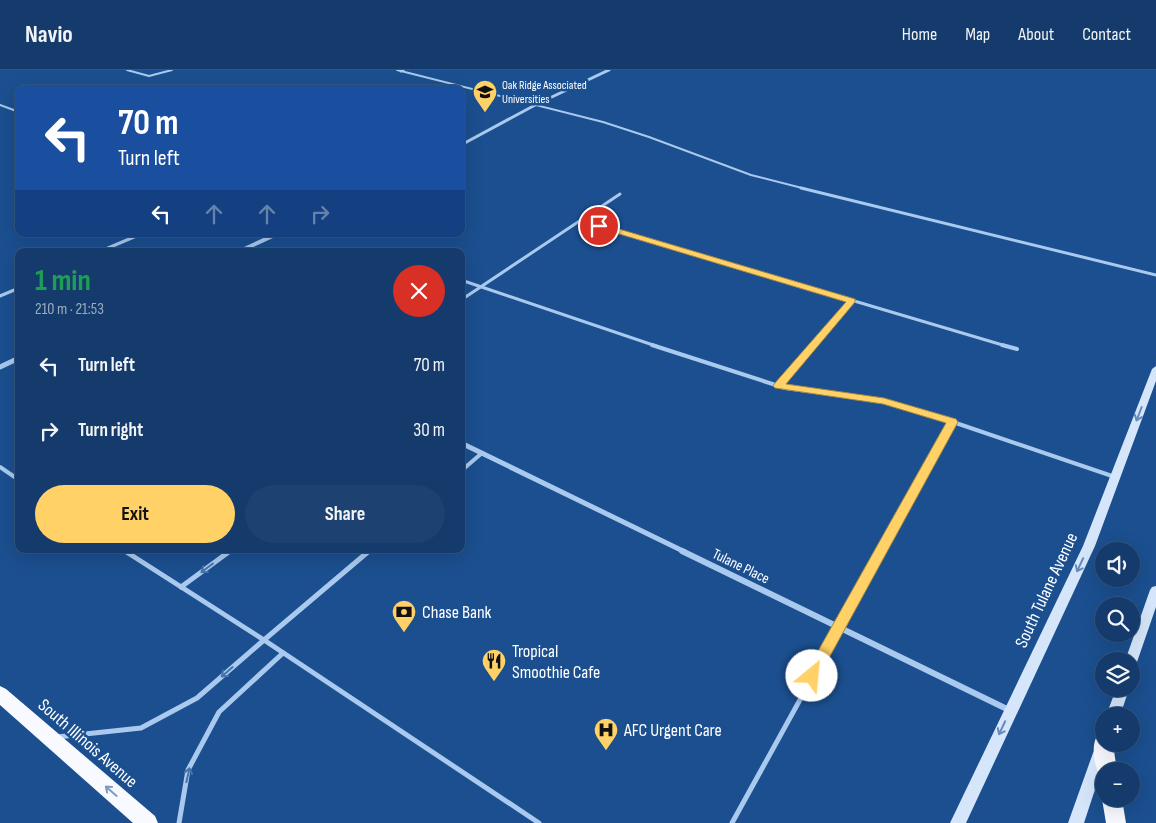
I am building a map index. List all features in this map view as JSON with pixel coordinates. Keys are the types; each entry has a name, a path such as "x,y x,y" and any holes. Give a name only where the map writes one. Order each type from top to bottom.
{"highway":[{"name":"South Illinois Avenue","path":"0,694 148,823"},
{"path":"1113,807 1116,823"}],"main road":[{"name":"South Tulane Avenue","path":"958,823 1089,546 1156,368"},
{"path":"1134,652 1156,590"},
{"path":"1076,823 1100,752"}],"street":[{"path":"465,143 537,104 609,70"},
{"path":"247,248 270,237"},
{"path":"0,367 15,360"},
{"name":"Tulane Place","path":"465,445 1010,710"}],"lane":[{"path":"127,70 149,76 172,70"},
{"path":"400,70 460,85"},
{"path":"465,86 633,131 727,168 768,180 1156,275"},
{"path":"0,105 15,111"},
{"path":"465,298 620,194"},
{"path":"581,220 1017,349"},
{"path":"108,248 134,237"},
{"path":"465,281 778,386 884,401 1115,476"},
{"path":"0,296 15,290"},
{"path":"778,386 852,300"},
{"path":"732,823 952,422"},
{"path":"465,468 482,453"},
{"path":"0,467 15,477"},
{"path":"128,553 284,653 539,823"},
{"path":"181,587 227,553"},
{"path":"50,737 141,728 197,698 366,553"},
{"path":"179,823 188,770 219,712 284,653"}],"place":[{"name":"Oak Ridge Associated Universities","path":"485,113"},
{"name":"Chase Bank","path":"404,633"},
{"name":"Tropical Smoothie Cafe","path":"494,682"},
{"name":"AFC Urgent Care","path":"606,751"}],"route":[{"path":"599,226 852,300 778,386 884,401 952,422 812,676"}]}
